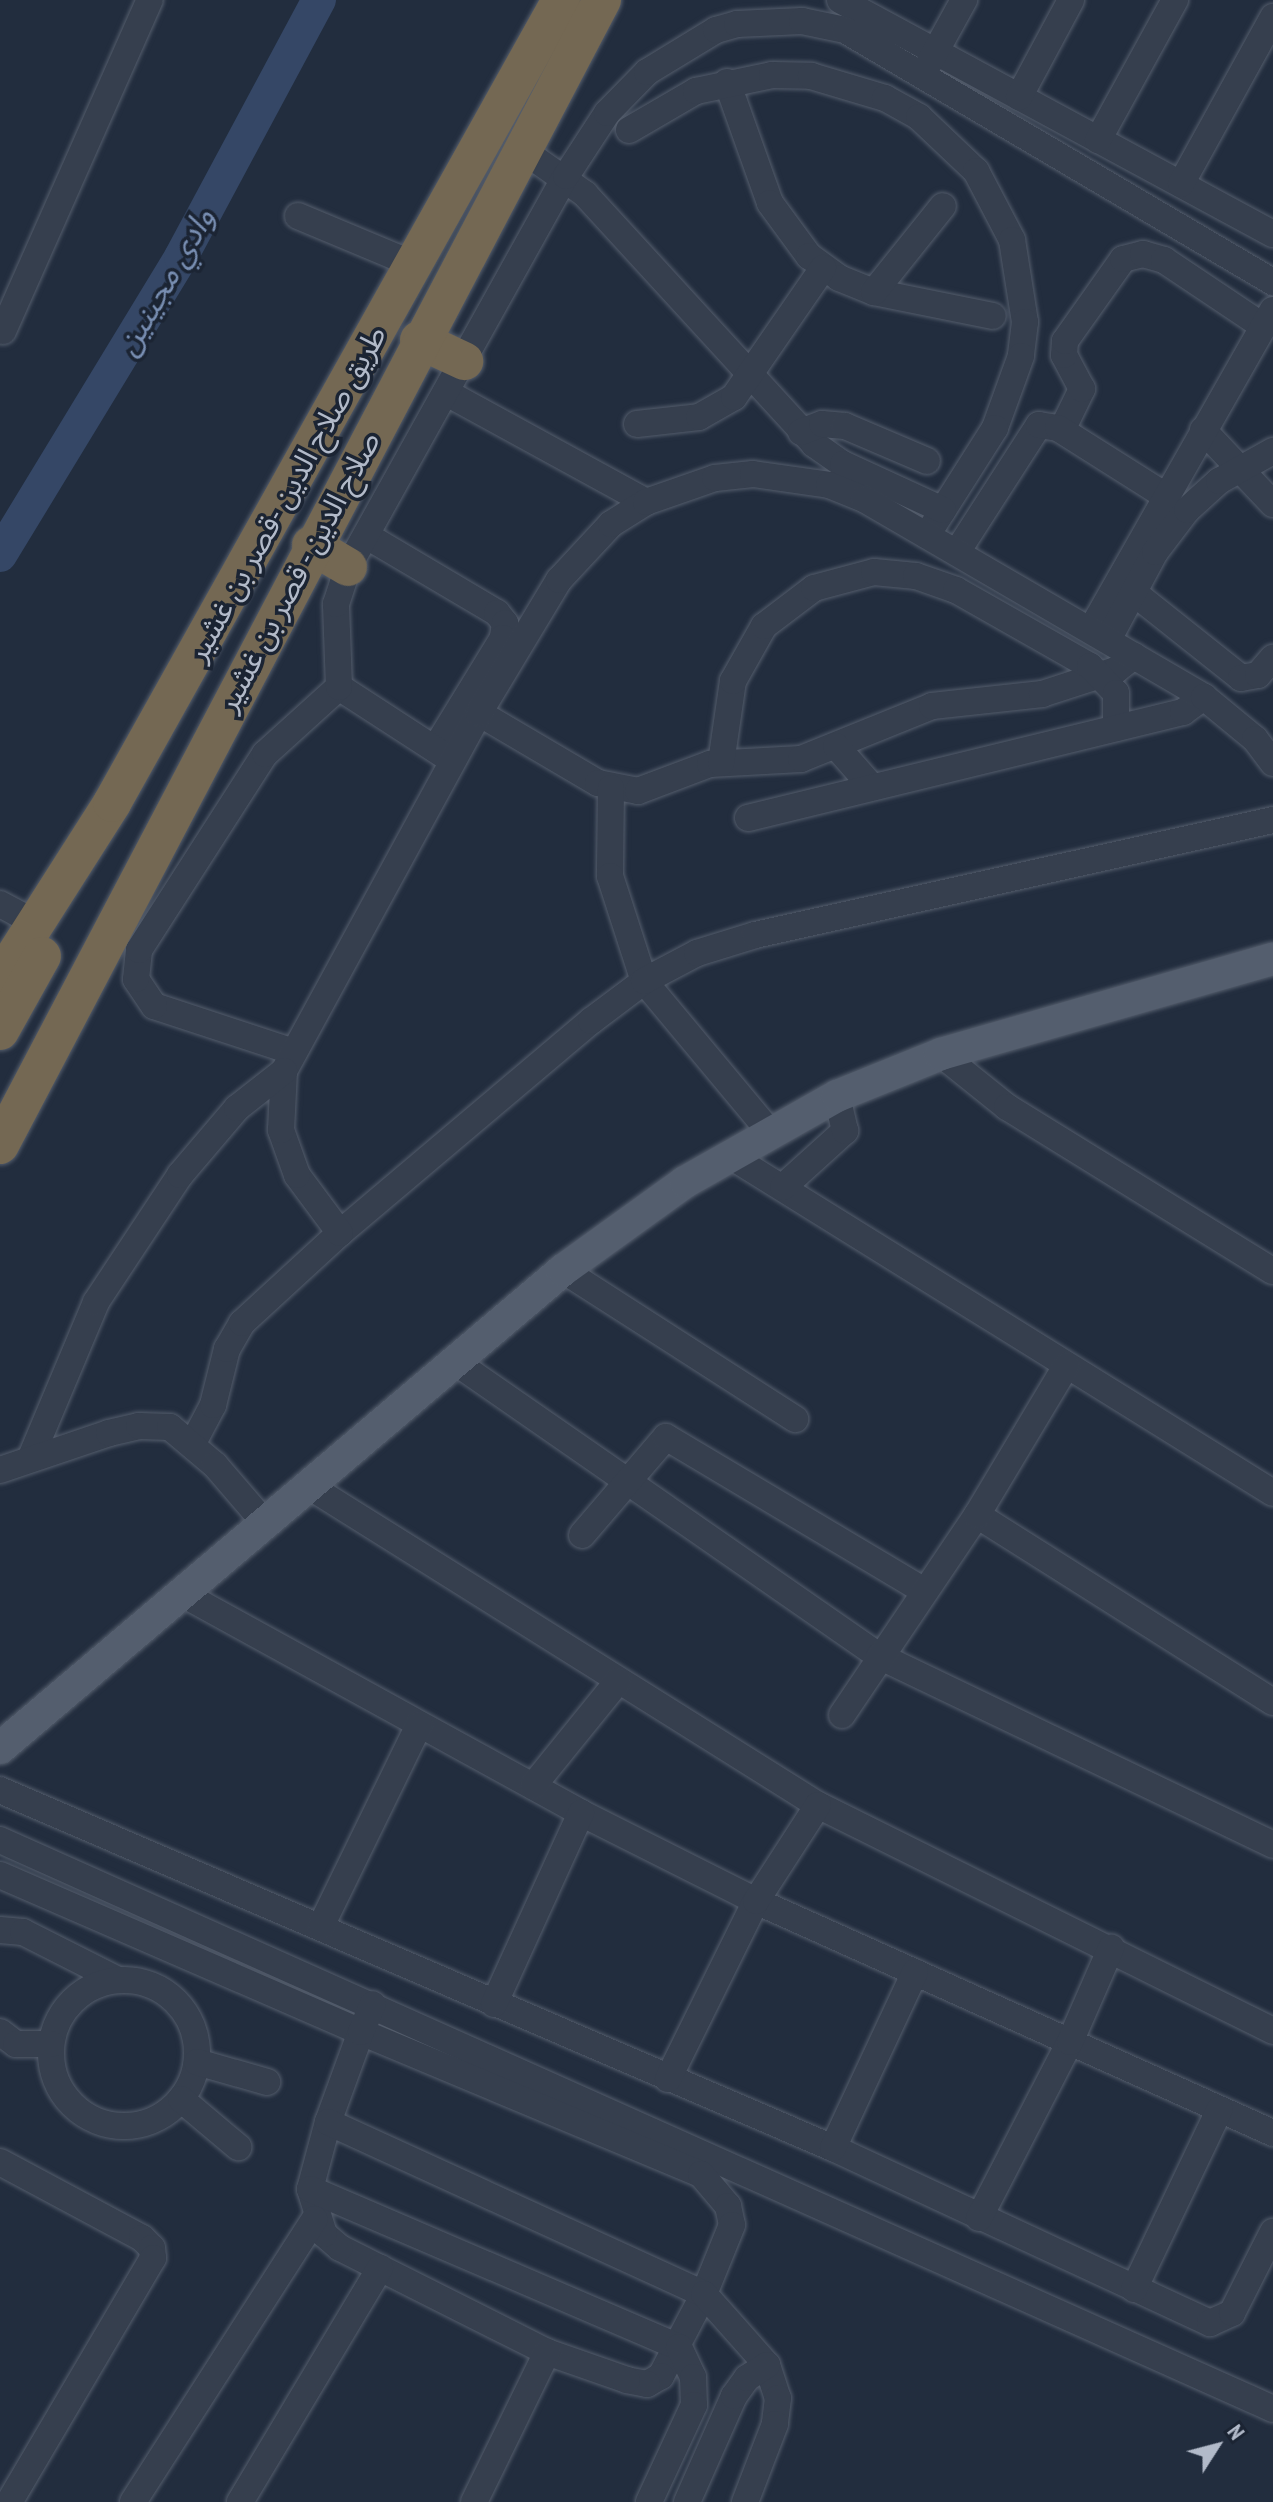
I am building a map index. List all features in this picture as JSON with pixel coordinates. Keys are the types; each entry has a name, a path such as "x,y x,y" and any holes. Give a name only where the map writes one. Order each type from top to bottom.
{"highway":[{"name":"طريق صلاح الدين -قصر بن غشير","path":"0,979 112,803 561,0"},
{"name":"صلاح الدين - قصر بن غشير","path":"0,1145 311,545 602,0"},
{"path":"419,340 456,377"},
{"path":"311,545 358,552"},
{"path":"0,1031 102,849 112,803"},
{"path":"0,1093 113,874 139,844 163,831"}],"main road":[{"path":"0,1748 563,1270 729,1155 837,1096 941,1054 1271,961"}],"street":[{"path":"3,331 150,0"},
{"path":"929,63 964,0"},
{"path":"1019,97 1071,0"},
{"path":"1098,140 1175,0"},
{"path":"339,687 336,604 358,552 566,176 620,97 647,72 716,30 851,10 1273,282"},
{"path":"1181,184 1273,17"},
{"path":"929,63 1019,97 1181,184 1270,226"},
{"path":"629,130 661,108 727,82 772,75 811,76 873,93 919,117 967,161 996,204 1015,253 1025,322 1012,391 927,535"},
{"path":"727,82 778,218 823,268 874,292 993,316"},
{"path":"524,151 566,176 801,432 843,464 943,510"},
{"path":"874,292 943,206"},
{"path":"298,216 415,265"},
{"path":"1062,430 1082,389 1064,355 1065,341 1115,264 1143,254 1164,260 1268,319 1164,495 1099,635"},
{"path":"637,424 712,412 751,377 823,268"},
{"path":"1025,322 1065,341"},
{"path":"456,377 646,502"},
{"path":"801,432 822,424 845,426 927,461"},
{"path":"957,552 1033,429 1045,424 1062,430 1164,495"},
{"path":"1203,430 1273,504"},
{"path":"1099,635 1133,592 1175,523 1239,467 1273,451"},
{"path":"444,755 479,713 567,570 611,524 646,502 715,478 791,477 864,499 1099,635 1231,716 1272,759"},
{"path":"340,1233 297,1175 281,1130 289,1062 503,638 505,623 497,613 358,552"},
{"path":"721,763 727,701 751,643 795,599 853,575 895,573 936,581 1103,674 1119,704 1116,728"},
{"path":"1133,592 1241,678 1258,675 1273,658"},
{"path":"479,713 611,788 652,788 687,770 721,763 777,763 836,746 932,706 1028,698 1103,674 1134,656"},
{"path":"339,687 444,755"},
{"path":"289,1062 154,1006 143,995 135,965 139,950 248,776 285,733 339,687"},
{"path":"748,818 1183,712 1204,697"},
{"path":"836,746 872,787"},
{"path":"611,788 610,876 644,981 769,1131"},
{"path":"193,1443 213,1405 227,1349 242,1323 340,1233 644,981 697,953 755,935 1273,820"},
{"path":"0,904 34,922"},
{"path":"941,1054 1007,1107 1273,1271"},
{"path":"31,1457 96,1302 180,1175 237,1108 289,1062"},
{"path":"783,1187 845,1131 837,1096"},
{"path":"729,1155 1273,1493"},
{"path":"563,1270 795,1419"},
{"path":"454,1361 879,1656 1273,1845"},
{"path":"842,1715 923,1590 977,1515 1066,1366"},
{"path":"0,1470 31,1457 139,1426 170,1427 193,1443 264,1522"},
{"path":"582,1535 659,1441 673,1439 923,1590"},
{"path":"309,1486 818,1805 1273,2031"},
{"path":"977,1515 1273,1702"},
{"path":"183,1594 581,1813 756,1901 1273,2133"},
{"path":"533,1786 618,1681"},
{"path":"321,1926 419,1725"},
{"path":"0,1790 833,2148 1210,2323 1226,2320 1273,2232"},
{"path":"668,2079 756,1901 818,1805"},
{"path":"494,2004 581,1813"},
{"path":"0,1840 373,2004 1273,2409"},
{"path":"0,1875 361,2032 701,2174 716,2186 732,2225 704,2294 679,2347 661,2376 647,2384 547,2352 330,2241 315,2219 310,2189 328,2122 361,2032 373,2004"},
{"path":"0,1930 23,1932 118,1980 160,1989 181,2008 194,2034 197,2062 181,2099 146,2123 102,2123 67,2099 53,2073 51,2044 60,2017 79,1995 118,1980"},
{"path":"979,2218 1070,2042 1111,1948"},
{"path":"833,2148 915,1972"},
{"path":"0,2032 16,2044 51,2044"},
{"path":"197,2062 267,2082"},
{"path":"181,2099 238,2147"},
{"path":"1134,2289 1220,2109"},
{"path":"328,2122 704,2294 767,2365 778,2398 775,2424 745,2502"},
{"path":"0,2162 142,2238 152,2248 153,2258 9,2502"},
{"path":"310,2189 679,2347 693,2377 694,2405 649,2502"},
{"path":"133,2502 315,2219"},
{"path":"240,2502 380,2268"},
{"path":"474,2502 547,2352"},
{"path":"687,2502 734,2396 747,2378 767,2365"}],"waterway":[{"name":"وادي مجينين","path":"0,555 181,257 319,0"}]}
